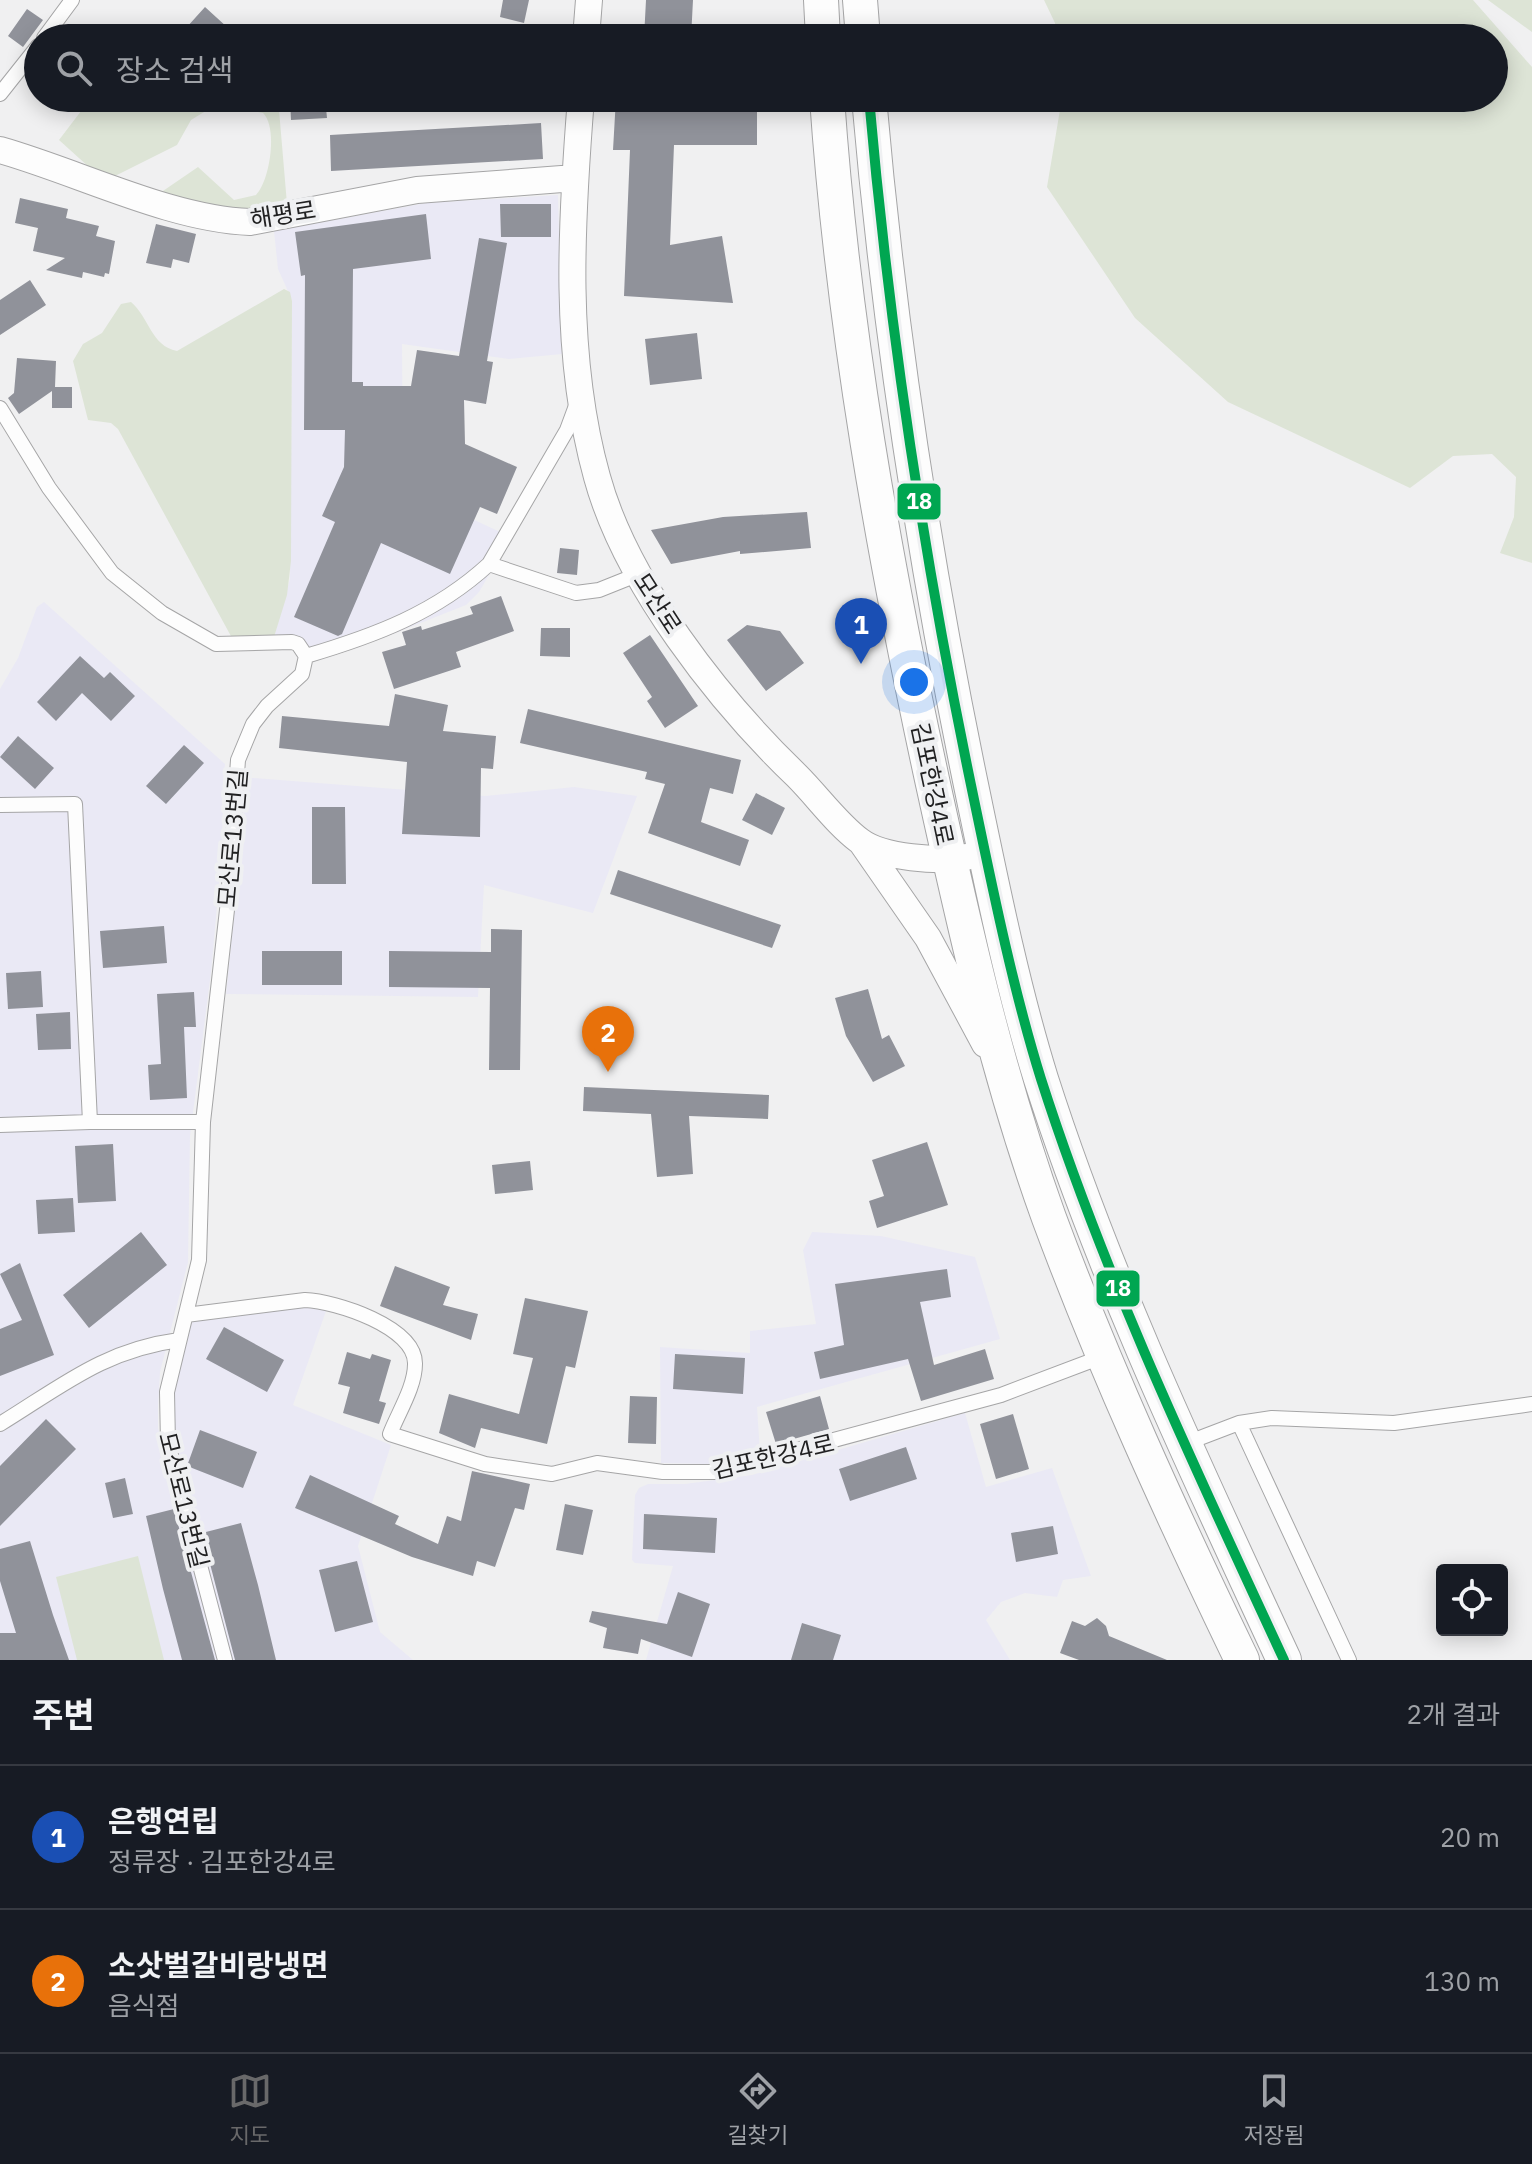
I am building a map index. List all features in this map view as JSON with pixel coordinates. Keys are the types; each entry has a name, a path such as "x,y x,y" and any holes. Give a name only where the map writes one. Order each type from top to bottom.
{"street":[{"path":"587,24 589,0"},
{"path":"821,0 822,24"},
{"path":"860,0 862,24"},
{"name":"모산로","path":"580,112 575,178 574,324 581,395 597,479 639,574 738,714 862,843 928,938 1005,1084"},
{"name":"김포한강4로","path":"828,112 845,296 912,688 1005,1084 1049,1216 1104,1356 1150,1467 1242,1660"},
{"name":"김포한강4로","path":"871,112 901,392 947,672 985,853 1039,1074 1071,1169 1184,1444 1284,1660"},
{"name":"해평로","path":"0,150 190,212 232,221 286,216 417,190 575,178"},
{"path":"862,843 914,858 950,860 985,853"}],"lane":[{"path":"54,24 72,0"},
{"path":"0,94 24,64"},
{"path":"0,408 49,488 112,573 162,613 216,644 292,642 306,656 404,622 463,588 489,564 567,430 581,395"},
{"path":"489,564 576,593 599,590 639,574"},
{"name":"모산로13번길","path":"225,1660 168,1444 167,1392 199,1260 203,1122 228,901 238,760 253,724 274,699 302,674 306,656"},
{"path":"0,805 75,804 90,1122"},
{"path":"0,1125 203,1122"},
{"name":"김포한강4로","path":"186,1315 292,1300 318,1300 387,1327 409,1344 416,1363 390,1434 485,1464 552,1474 597,1463 676,1473 715,1472 1001,1395 1104,1356"},
{"path":"0,1424 65,1380 110,1356 140,1345 179,1340"},
{"path":"1184,1444 1239,1423 1297,1417 1394,1423 1532,1404"},
{"path":"1239,1423 1349,1660"}],"shaded area":[{"path":"1044,0 1473,0 1494,24 1055,24"},
{"path":"1488,0 1532,0 1532,32"},
{"path":"1508,40 1532,67 1532,563 1500,553 1514,517 1516,477 1492,454 1453,456 1410,488 1228,402 1135,318 1047,187 1060,112 1508,112"},
{"path":"80,112 204,112 191,120 177,145 115,176 90,168 59,140"},
{"path":"258,112 279,112 287,204 246,215 160,193 198,167 234,200 256,195 265,178 270,154 270,130 263,113"},
{"path":"558,195 562,354 509,359 402,344 403,487 511,537 479,592 466,605 380,639 312,660 274,637 290,579 292,300 278,269 274,231 426,203"},
{"path":"284,289 290,292 292,301 291,561 287,595 274,637 232,638 118,429 111,423 88,420 73,361 83,344 102,333 121,304 131,302 161,343 177,351"},
{"path":"44,602 225,764 221,862 211,972 190,1136 188,1262 160,1372 158,1406 158,1428 218,1660 0,1660 0,689 18,658 37,607"},
{"path":"241,777 485,796 574,787 637,796 593,913 484,885 478,997 226,994 237,889"},
{"path":"812,1232 881,1236 975,1257 1000,1339 757,1407 760,1453 710,1464 661,1463 660,1347 750,1353 750,1331 816,1324 803,1250"},
{"path":"309,1306 326,1311 293,1405 391,1445 358,1546 380,1632 413,1660 232,1660 174,1440 172,1399 191,1321 277,1307"},
{"path":"965,1413 986,1487 1052,1468 1091,1576 1063,1580 1057,1597 1025,1593 1001,1602 986,1620 1010,1660 646,1660 673,1566 635,1563 632,1560 635,1495 639,1488 648,1484 685,1484 752,1475"},
{"path":"138,1556 164,1660 77,1660 56,1577"}],"building":[{"path":"503,0 529,0 524,23 500,17"},
{"path":"646,0 693,0 692,24 645,24"},
{"path":"205,7 224,24 190,24"},
{"path":"27,9 43,20 40,24 24,24 23,47 8,36"},
{"path":"291,112 326,112 327,118 291,120"},
{"path":"615,112 757,112 757,145 674,145 670,245 722,236 733,303 624,296 630,150 613,150"},
{"path":"541,123 543,159 331,171 330,135"},
{"path":"20,198 68,209 66,218 99,226 96,236 115,241 109,274 105,273 104,277 83,272 82,278 46,270 65,258 33,251 38,228 15,223"},
{"path":"500,204 551,204 551,237 501,237"},
{"path":"426,214 431,259 353,269 352,382 363,382 363,386 411,386 417,350 459,356 479,238 507,243 487,361 493,362 486,404 464,400 465,444 517,467 497,514 480,507 450,574 381,543 342,634 338,636 294,617 335,522 322,516 344,467 345,430 304,430 305,275 301,276 295,232"},
{"path":"156,224 196,234 189,263 173,259 171,268 146,263"},
{"path":"30,280 46,305 0,335 0,300"},
{"path":"697,333 702,379 650,385 645,339"},
{"path":"17,358 56,361 55,387 72,387 72,408 52,408 52,391 19,414 8,398 14,393"},
{"path":"807,512 811,548 740,554 740,551 671,564 651,530 723,517"},
{"path":"560,548 579,550 577,575 557,573"},
{"path":"501,596 514,631 456,652 461,667 394,689 382,652 406,645 402,632 421,626 422,630 473,614 470,607"},
{"path":"747,625 780,631 804,663 766,691 727,640"},
{"path":"541,628 570,628 570,657 540,656"},
{"path":"650,635 698,706 665,728 647,701 652,697 623,653"},
{"path":"80,656 104,678 110,672 135,696 111,721 82,693 56,721 37,702"},
{"path":"395,694 448,705 443,731 496,736 493,769 481,768 480,837 402,834 407,762 279,748 282,716 389,726"},
{"path":"528,709 741,760 733,794 710,788 701,822 749,840 740,866 648,833 665,784 645,779 647,772 520,743"},
{"path":"18,736 54,768 35,789 0,757"},
{"path":"184,745 204,763 166,804 146,786"},
{"path":"756,793 785,808 772,835 742,820"},
{"path":"312,807 345,807 346,884 312,884"},
{"path":"618,870 781,925 772,948 610,894"},
{"path":"164,926 167,963 103,968 100,931"},
{"path":"491,929 522,930 520,1070 489,1070 490,988 389,987 389,951 491,952"},
{"path":"262,951 342,951 342,985 262,985"},
{"path":"41,971 43,1007 8,1009 6,973"},
{"path":"868,989 882,1039 889,1035 905,1066 873,1082 846,1036 835,998"},
{"path":"194,992 196,1027 184,1027 187,1098 150,1100 148,1065 161,1064 157,994"},
{"path":"70,1012 71,1049 38,1050 36,1014"},
{"path":"584,1087 769,1095 768,1119 689,1116 693,1174 657,1177 651,1114 583,1111"},
{"path":"927,1142 948,1205 877,1228 869,1201 884,1196 872,1160"},
{"path":"113,1144 116,1201 78,1203 75,1146"},
{"path":"530,1161 533,1190 495,1194 492,1165"},
{"path":"73,1198 75,1232 38,1234 36,1200"},
{"path":"141,1232 167,1265 89,1328 63,1295"},
{"path":"20,1263 54,1355 0,1376 0,1329 22,1320 0,1274"},
{"path":"395,1266 450,1287 443,1305 478,1314 471,1340 380,1306"},
{"path":"947,1269 951,1297 920,1302 934,1365 985,1349 994,1379 921,1401 908,1359 820,1379 814,1352 844,1345 835,1284"},
{"path":"525,1298 588,1311 575,1368 566,1366 547,1444 481,1428 475,1448 439,1433 449,1394 519,1414 533,1358 513,1354"},
{"path":"224,1327 284,1360 267,1392 206,1359"},
{"path":"347,1352 370,1359 372,1354 391,1360 379,1401 386,1403 379,1424 343,1413 350,1387 338,1384"},
{"path":"675,1354 745,1358 743,1394 673,1389"},
{"path":"630,1396 657,1397 656,1444 628,1443"},
{"path":"820,1396 829,1429 776,1444 766,1412"},
{"path":"1013,1414 1029,1469 996,1479 980,1424"},
{"path":"46,1419 76,1449 0,1526 0,1466"},
{"path":"200,1430 257,1452 243,1488 187,1466"},
{"path":"906,1447 917,1479 850,1501 839,1469"},
{"path":"472,1471 530,1484 524,1510 515,1508 495,1567 477,1561 473,1576 412,1557 295,1508 310,1475 399,1516 395,1524 438,1544 447,1516 461,1521"},
{"path":"125,1478 133,1514 113,1518 105,1483"},
{"path":"565,1504 593,1510 583,1555 556,1550"},
{"path":"174,1509 215,1660 182,1660 146,1516"},
{"path":"644,1514 717,1518 715,1553 643,1549"},
{"path":"241,1523 276,1660 235,1660 202,1533"},
{"path":"1053,1526 1058,1554 1016,1562 1011,1533"},
{"path":"30,1541 69,1660 0,1660 0,1633 16,1633 0,1581 0,1549"},
{"path":"357,1561 373,1622 335,1632 319,1570"},
{"path":"678,1592 710,1604 692,1657 641,1639 638,1654 603,1648 607,1628 589,1622 592,1611 667,1624"},
{"path":"1097,1618 1106,1626 1109,1636 1167,1660 1079,1660 1060,1653 1072,1621 1085,1626"},
{"path":"802,1623 841,1635 833,1660 791,1660"}],"transit line":[{"name":"18","path":"870,112 887,271 923,529 971,785 1021,1007 1066,1154 1123,1301 1284,1660"}],"place":[{"name":"은행연립","path":"861,664"},
{"name":"소삿벌갈비랑냉면","path":"608,1072"}]}
